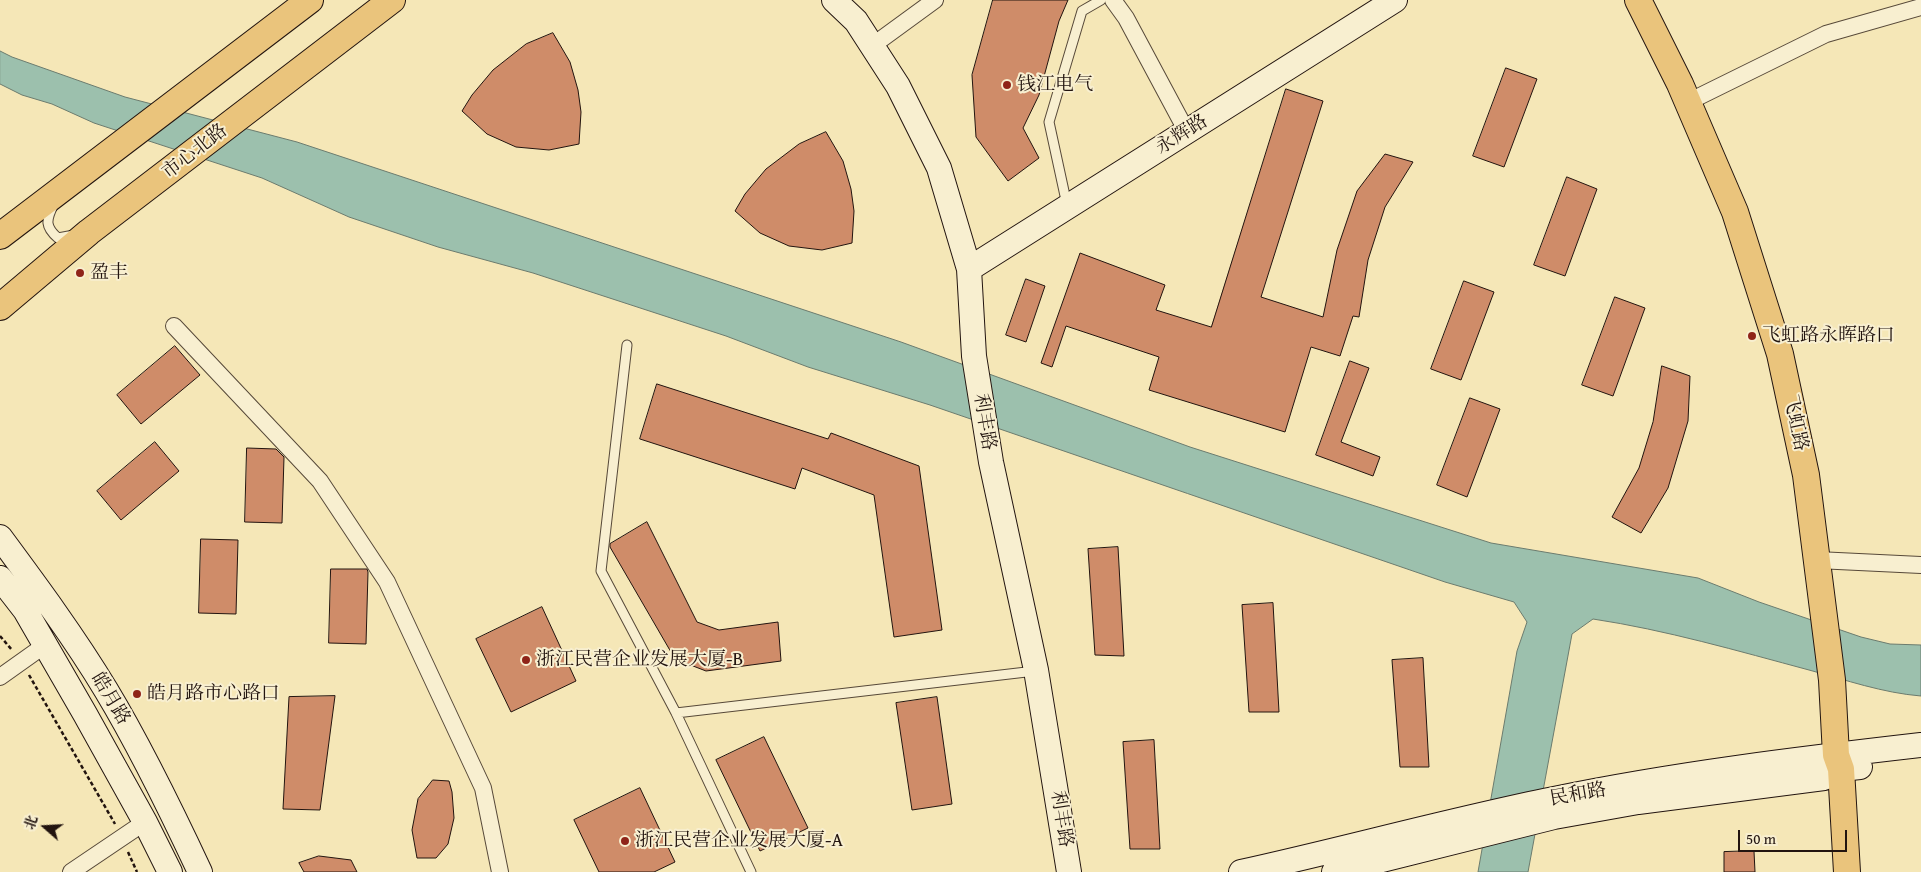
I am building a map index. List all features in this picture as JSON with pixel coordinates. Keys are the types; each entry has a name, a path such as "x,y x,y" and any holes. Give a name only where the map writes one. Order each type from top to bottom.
{"main road":[{"path":"0,236 310,0"},
{"name":"市心北路","path":"0,307 89,232 392,0"},
{"name":"利丰路","path":"834,0 856,22 898,86 939,168 969,270 974,356 991,462 1036,670 1069,872"},
{"name":"永辉路","path":"969,270 1395,0"},
{"name":"飞虹路","path":"1625,0 1668,87 1726,224 1763,350 1790,473 1815,613 1831,765 1847,872"},
{"name":"飞虹路","path":"1638,0 1688,102 1736,212 1780,354 1806,475 1817,560 1815,613"},
{"name":"皓月路","path":"0,537 52,607 106,690 157,782 200,872"},
{"name":"皓月路","path":"0,578 25,610 145,822 170,872"},
{"name":"民和路","path":"1334,872 1554,817 1831,765 1921,745"},
{"name":"民和路","path":"1241,872 1555,798 1668,779 1831,765 1921,761"},
{"name":"飞虹路","path":"1829,872 1831,765"}],"street":[{"path":"872,46 935,0"},
{"path":"1113,0 1126,18 1186,132"},
{"path":"1688,102 1826,34 1921,7"},
{"path":"174,326 320,481 387,582 483,788 500,872"},
{"path":"1817,560 1921,565"},
{"path":"0,677 45,645"},
{"path":"71,872 145,822"}],"lane":[{"path":"1068,207 1050,122 1082,11 1101,0"},
{"path":"59,192 46,220 50,231 58,238 89,232"},
{"path":"627,345 601,571 676,713 751,872"},
{"path":"676,713 1036,670"}],"path":[{"path":"0,636 21,662 122,837 137,872"}],"shaded area":[{"path":"0,51 125,97 297,142 901,342 1190,447 1491,543 1698,578 1759,602 1861,637 1890,644 1921,645 1921,696 1865,686 1675,635 1593,619 1572,634 1528,872 1478,872 1517,651 1527,622 1514,602 1445,582 930,405 808,367 726,336 533,273 438,247 349,217 262,178 94,123 52,104 22,95 0,84"}],"building":[{"name":"钱江电气","path":"993,0 1068,0 1059,21 1039,95 1023,128 1039,158 1008,181 976,137 972,75"},
{"path":"553,33 570,62 578,90 581,112 579,144 549,150 516,147 487,134 462,111 472,95 493,70 526,44"},
{"path":"1506,68 1537,79 1504,167 1473,156"},
{"path":"1286,89 1323,101 1261,297 1323,317 1337,250 1357,191 1385,154 1413,162 1385,207 1368,260 1359,317 1353,316 1340,356 1311,347 1285,432 1149,390 1159,357 1066,326 1052,367 1041,363 1080,253 1165,285 1156,310 1211,327"},
{"path":"826,132 843,161 851,189 854,211 852,243 822,250 789,246 760,233 735,211 745,194 766,169 799,144"},
{"path":"1567,177 1597,189 1565,276 1534,265"},
{"path":"1026,279 1045,286 1026,342 1006,335"},
{"path":"1464,281 1494,292 1461,380 1431,369"},
{"path":"1615,297 1645,308 1613,396 1582,385"},
{"path":"175,346 200,375 141,424 117,395"},
{"path":"1350,361 1369,368 1341,442 1380,457 1373,476 1316,455"},
{"path":"1662,366 1690,376 1688,421 1668,488 1641,533 1612,517 1639,468 1653,422"},
{"path":"657,384 828,439 831,433 919,466 942,630 894,637 874,495 802,468 795,489 640,439"},
{"path":"1470,398 1500,409 1467,497 1437,485"},
{"path":"155,442 179,471 121,520 97,491"},
{"path":"247,448 276,449 284,457 282,523 245,522"},
{"path":"647,522 697,622 719,630 778,622 781,661 706,671 675,659 610,547 610,544"},
{"path":"201,539 238,540 236,614 199,613"},
{"path":"1118,547 1124,656 1095,655 1088,549"},
{"path":"331,569 367,569 366,644 329,643"},
{"path":"1273,603 1279,712 1249,712 1242,605"},
{"name":"浙江民营企业发展大厦-B","path":"542,607 576,681 511,712 476,639"},
{"path":"1423,658 1429,767 1400,767 1392,660"},
{"path":"335,696 320,810 283,809 289,697"},
{"path":"937,697 952,804 912,810 896,703"},
{"path":"764,737 808,828 760,851 716,760"},
{"path":"1154,740 1160,849 1130,849 1123,742"},
{"path":"433,780 449,781 454,818 448,844 436,858 417,858 412,830 418,799"},
{"name":"浙江民营企业发展大厦-A","path":"640,788 675,862 654,872 599,872 574,820"},
{"path":"1754,851 1755,872 1724,872 1724,852"},
{"path":"319,856 351,860 357,872 304,872 299,863"}],"place":[{"name":"钱江电气","path":"1007,85"},
{"name":"盈丰","path":"80,273"},
{"name":"飞虹路永晖路口","path":"1752,336"},
{"name":"浙江民营企业发展大厦-B","path":"526,660"},
{"name":"皓月路市心路口","path":"137,694"},
{"name":"浙江民营企业发展大厦-A","path":"625,841"}]}
